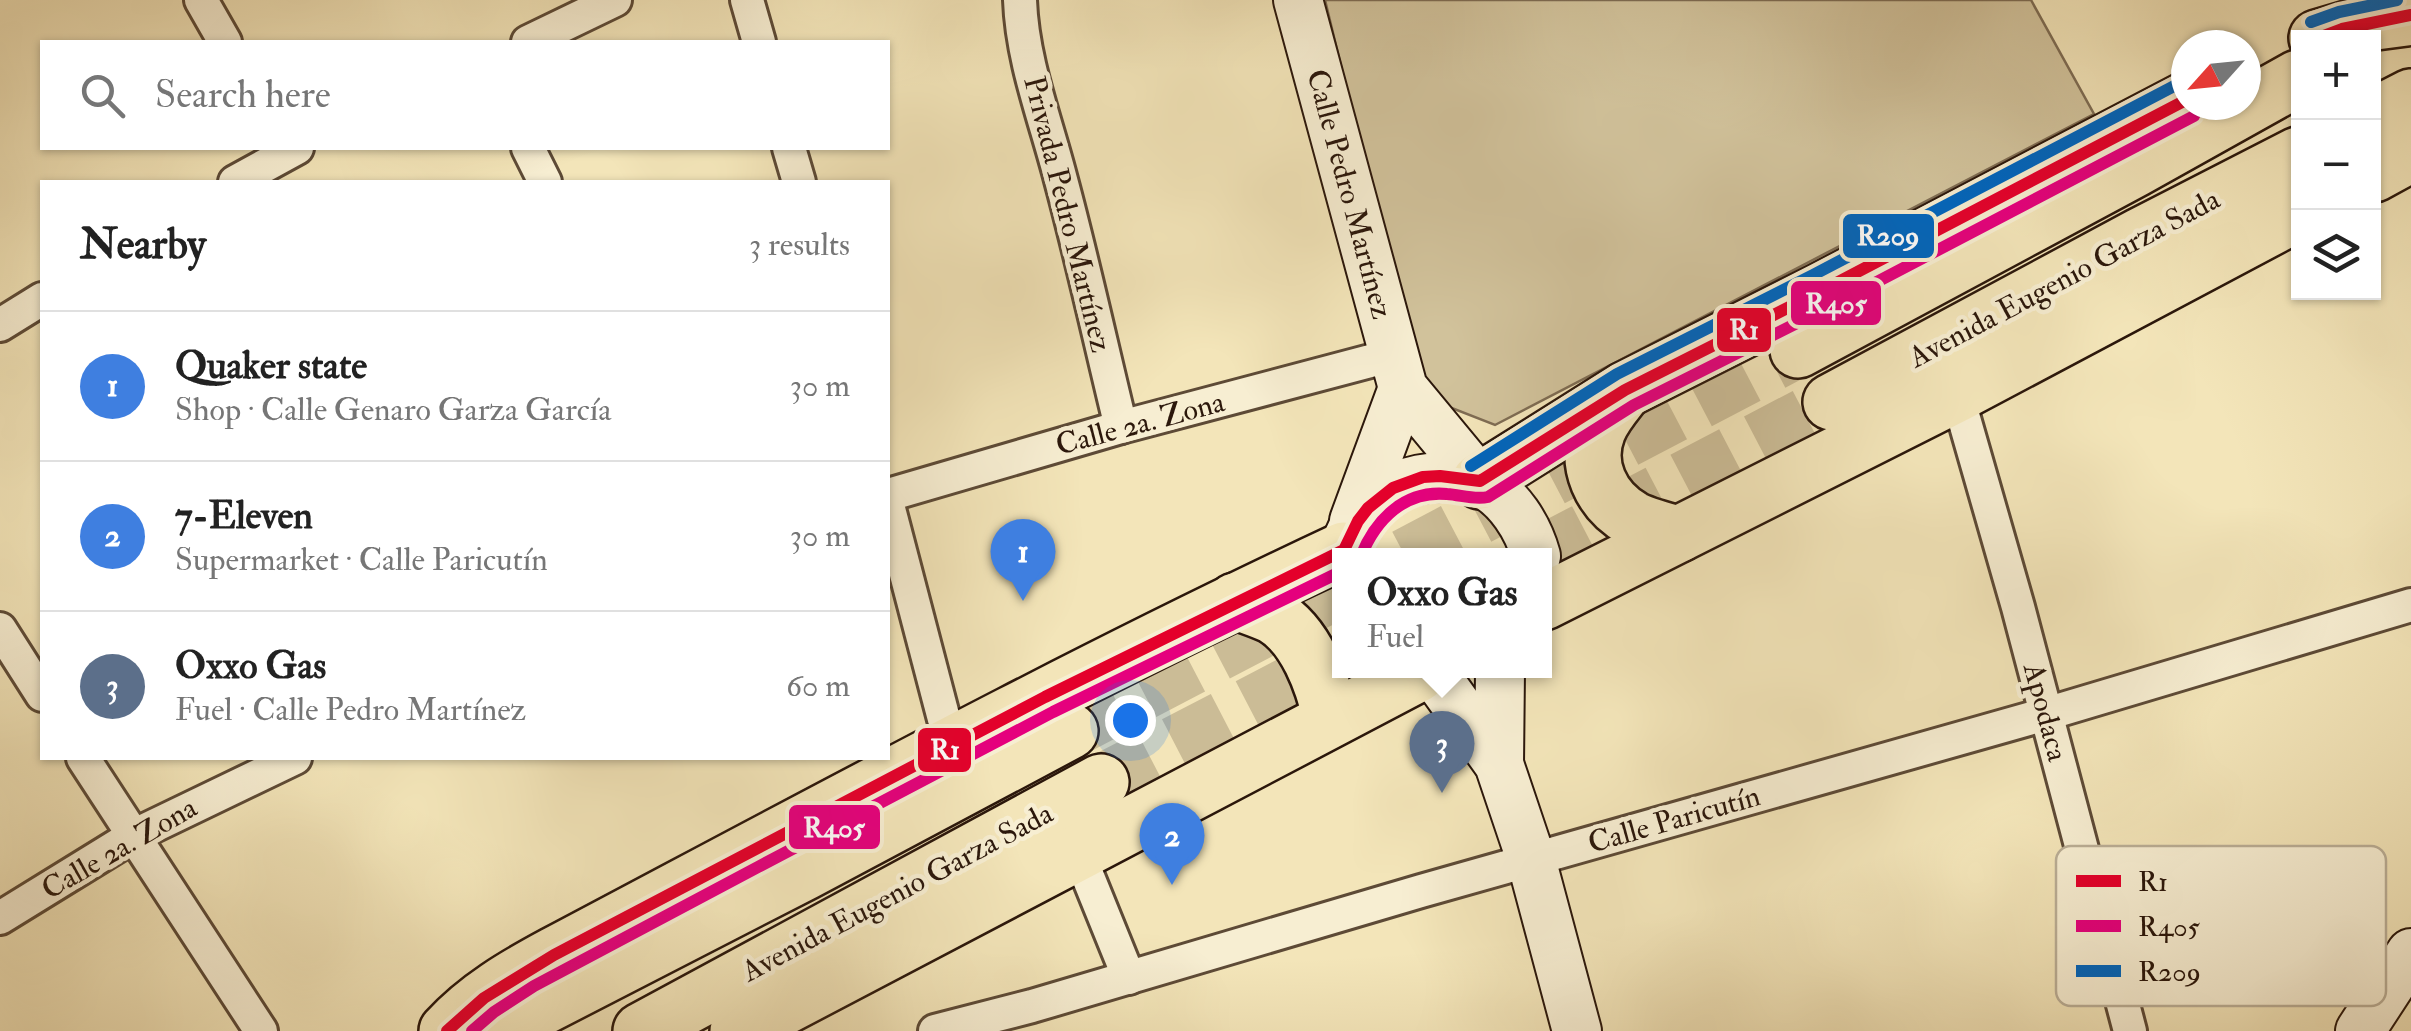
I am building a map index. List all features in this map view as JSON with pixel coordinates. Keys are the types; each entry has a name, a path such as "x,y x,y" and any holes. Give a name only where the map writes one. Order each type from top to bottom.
{"highway":[{"path":"2344,30 2368,23 2396,23"},
{"path":"2261,64 2291,49"},
{"name":"Avenida Eugenio Garza Sada","path":"1798,350 2291,82"},
{"path":"2381,112 2411,97"},
{"path":"1480,482 1624,390 2171,108"},
{"path":"2381,171 2411,157"},
{"name":"Avenida Eugenio Garza Sada","path":"1831,402 2291,159"},
{"path":"1552,598 1956,394 2291,217"},
{"path":"1624,390 1596,433 1593,449 1597,478 1618,509 1634,520 1678,534"},
{"path":"447,1031 508,980 951,746 1332,552"},
{"path":"1235,601 1273,616 1290,629 1326,697 1331,719"},
{"path":"738,1031 1331,719 1421,678"},
{"name":"Avenida Eugenio Garza Sada","path":"496,1031 1070,731"},
{"name":"Avenida Eugenio Garza Sada","path":"641,1031 1100,782"}],"street":[{"path":"200,0 224,40"},
{"path":"532,40 615,0"},
{"path":"746,0 758,40"},
{"name":"Privada Pedro Martínez","path":"1020,0 1021,28 1121,427"},
{"name":"Calle Pedro Martínez","path":"1298,0 1398,371 1480,482 1508,504 1526,526 1533,548"},
{"path":"238,180 289,150"},
{"path":"529,150 543,180"},
{"path":"790,150 798,180"},
{"path":"0,325 40,300"},
{"path":"1346,545 1398,371"},
{"name":"Calle 2a. Zona","path":"890,494 1121,427 1398,371"},
{"name":"Apodaca","path":"1956,394 2018,606 2081,846"},
{"path":"1346,545 1382,494 1410,480 1441,476 1480,482"},
{"path":"890,513 951,746"},
{"name":"Calle Paricutín","path":"935,1031 1034,1018 1128,978 2046,714 2411,604"},
{"path":"0,630 40,692"},
{"path":"1438,678 1499,764 1532,860 1577,1031"},
{"path":"1499,764 1500,678"},
{"path":"84,760 261,1031"},
{"name":"Calle 2a. Zona","path":"0,918 134,836 291,760"},
{"path":"1078,852 1128,978"},
{"path":"2386,991 2411,953"},
{"name":"Apodaca","path":"2123,1006 2130,1031"},
{"path":"2360,1031 2376,1006"}],"shaded area":[{"path":"1325,0 2031,0 2094,114 1495,425 1421,396"}],"tunnel":[{"path":"1420,548 1798,350"},
{"path":"1551,548 1831,402"},
{"path":"1070,731 1332,594"},
{"path":"1101,782 1332,662"}],"transit line":[{"name":"R209","path":"2311,22 2397,0"},
{"name":"R1","path":"2339,30 2411,15"},
{"name":"R209","path":"1471,466 1617,374 2171,88"},
{"name":"R1","path":"1345,548 1368,508 1393,488 1423,477 1480,481 1625,390 2171,108"},
{"name":"R405","path":"1365,548 1384,519 1405,502 1432,494 1488,497 1634,405 2186,120"},
{"name":"R1","path":"447,1031 484,998 554,955 1045,697 1332,556"},
{"name":"R405","path":"472,1031 534,986 758,867 1053,712 1332,576"}],"place":[{"name":"Quaker state","path":"1023,601"},
{"name":"Oxxo Gas","path":"1442,793"},
{"name":"7-Eleven","path":"1172,885"}]}
